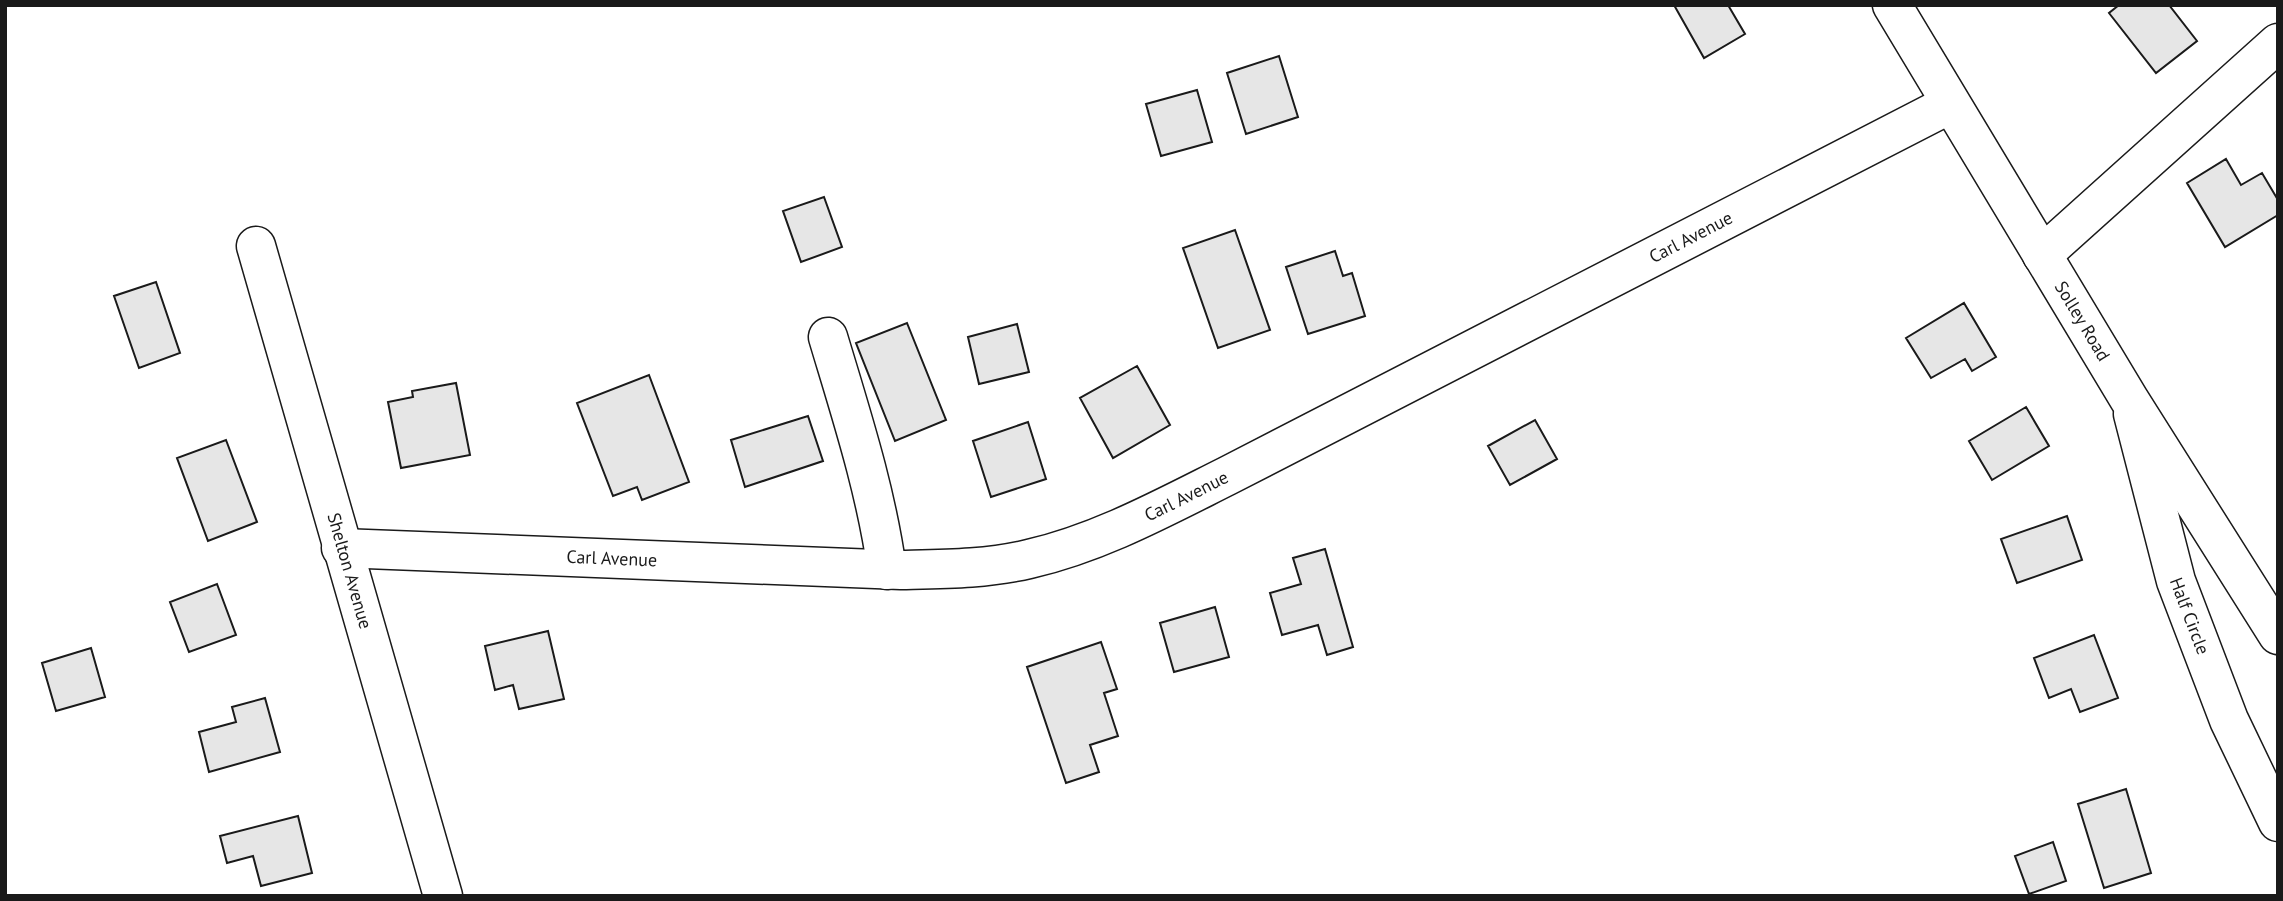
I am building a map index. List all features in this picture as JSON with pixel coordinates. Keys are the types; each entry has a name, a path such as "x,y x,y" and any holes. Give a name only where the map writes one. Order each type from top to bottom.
{"street":[{"name":"Solley Road","path":"1892,5 2129,398 2278,635"},
{"path":"2042,256 2278,43"},
{"name":"Carl Avenue","path":"341,548 887,570 970,568 1030,559 1116,531 1950,104"},
{"name":"Shelton Avenue","path":"256,246 443,896"},
{"path":"828,337 872,488 887,570"},
{"name":"Half Circle","path":"2129,398 2176,581 2229,720 2278,822"}],"building":[{"path":"1674,5 1728,5 1745,34 1704,58"},
{"path":"2119,5 2169,5 2197,41 2156,73 2109,13"},
{"path":"1279,56 1298,117 1246,134 1227,73"},
{"path":"1197,90 1212,142 1161,156 1146,104"},
{"path":"2226,159 2241,185 2262,173 2278,200 2278,215 2225,247 2187,183"},
{"path":"824,197 842,247 801,262 783,211"},
{"path":"1235,230 1270,330 1218,348 1183,248"},
{"path":"1335,251 1343,276 1352,273 1365,316 1308,334 1286,267"},
{"path":"156,282 180,353 139,368 114,296"},
{"path":"1964,303 1996,357 1972,371 1965,359 1931,378 1906,338"},
{"path":"907,323 946,420 895,441 856,343"},
{"path":"1017,324 1029,372 979,384 968,337"},
{"path":"1137,366 1170,425 1113,458 1080,398"},
{"path":"649,375 689,482 642,500 637,487 613,496 577,403"},
{"path":"456,383 470,455 401,468 388,402 413,397 412,391"},
{"path":"2026,407 2049,446 1992,480 1969,441"},
{"path":"808,416 823,461 745,487 731,440"},
{"path":"1535,420 1557,459 1510,485 1488,446"},
{"path":"1028,422 1046,479 991,497 973,441"},
{"path":"226,440 257,522 208,541 177,458"},
{"path":"2067,516 2082,560 2017,583 2001,539"},
{"path":"1325,549 1353,647 1327,655 1318,625 1282,635 1270,593 1301,584 1293,558"},
{"path":"217,584 236,635 189,652 170,602"},
{"path":"1215,607 1229,657 1174,672 1160,623"},
{"path":"548,631 564,699 519,709 513,685 495,690 485,646"},
{"path":"2094,635 2118,698 2080,712 2071,689 2049,698 2034,658"},
{"path":"1101,642 1117,689 1104,693 1118,736 1090,745 1099,772 1066,783 1027,667"},
{"path":"91,648 105,697 56,711 42,663"},
{"path":"265,698 280,752 209,772 199,732 236,722 232,707"},
{"path":"2126,789 2151,873 2104,888 2078,804"},
{"path":"298,816 312,873 261,886 253,856 227,863 220,836"},
{"path":"2053,842 2066,881 2029,894 2015,856"}]}
